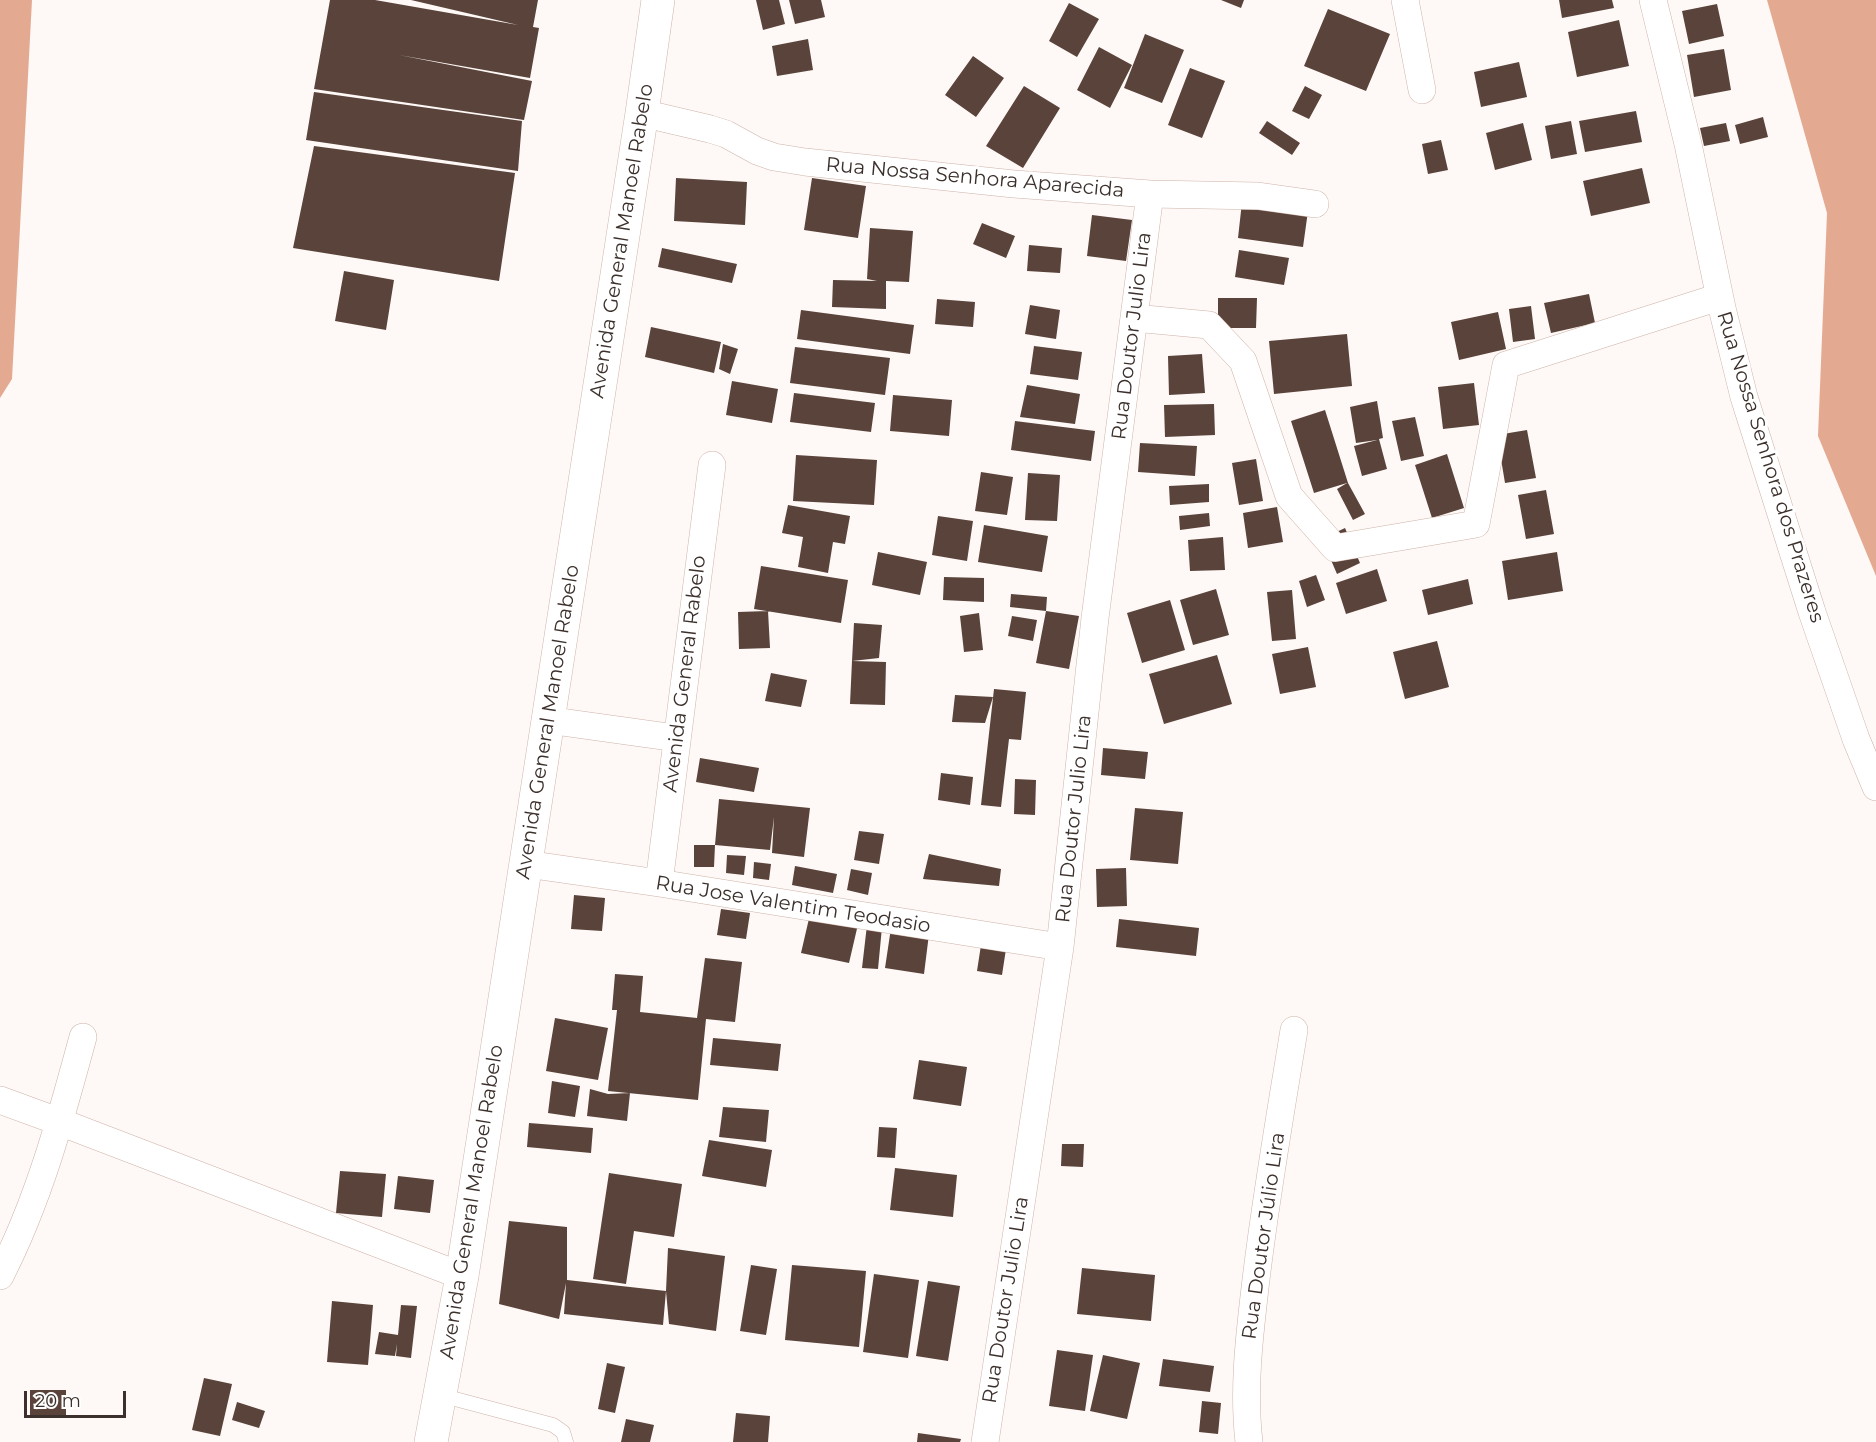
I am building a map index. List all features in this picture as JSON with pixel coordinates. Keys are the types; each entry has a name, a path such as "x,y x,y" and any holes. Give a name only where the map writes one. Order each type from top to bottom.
{"main road":[{"name":"Avenida General Manoel Rabelo","path":"431,1442 462,1276 658,0"}],"street":[{"path":"1405,0 1422,90"},
{"name":"Rua Nossa Senhora dos Prazeres","path":"1653,0 1688,144 1719,297 1744,397 1812,612 1856,739 1876,787"},
{"name":"Rua Nossa Senhora Aparecida","path":"642,113 711,129 726,134 757,151 774,157 795,160 1014,184 1150,194 1258,196 1316,204"},
{"name":"Rua Doutor Julio Lira","path":"985,1442 1060,947 1095,618 1150,194"},
{"path":"1134,318 1209,325 1243,361 1289,496 1335,548 1476,524 1506,365 1719,297"},
{"name":"Avenida General Rabelo","path":"659,883 712,465"},
{"path":"547,720 676,738"},
{"name":"Rua Jose Valentim Teodasio","path":"526,864 1060,947"},
{"name":"Rua Doutor Júlio Lira","path":"1249,1442 1245,1414 1249,1345 1267,1194 1294,1030"},
{"path":"0,1276 24,1227 60,1122 83,1037"},
{"path":"0,1100 462,1276"}],"lane":[{"path":"440,1395 553,1425 563,1432 566,1442"}],"shaded area":[{"path":"0,0 32,0 12,379 0,398"},
{"path":"1767,0 1876,0 1876,576 1818,436 1827,213"}],"building":[{"path":"330,0 375,0 518,25 411,0 538,0 533,27 539,28 530,78 399,55 532,81 524,120 314,89"},
{"path":"756,0 779,0 785,24 763,30"},
{"path":"789,0 821,0 825,17 795,24"},
{"path":"1221,0 1244,0 1241,8"},
{"path":"1559,0 1612,0 1614,8 1562,18"},
{"path":"1069,3 1099,19 1077,57 1049,41"},
{"path":"1717,4 1724,36 1689,44 1682,11"},
{"path":"1328,9 1390,34 1366,91 1304,66"},
{"path":"1619,20 1629,66 1577,77 1568,32"},
{"path":"1145,34 1184,50 1162,103 1124,88"},
{"path":"808,39 813,70 777,76 772,46"},
{"path":"1099,47 1132,65 1110,108 1077,90"},
{"path":"1724,49 1731,90 1694,97 1687,55"},
{"path":"973,56 1004,78 976,117 945,95"},
{"path":"1519,62 1527,97 1481,107 1474,72"},
{"path":"1190,68 1225,81 1202,138 1168,125"},
{"path":"1024,86 1060,108 1023,168 986,146"},
{"path":"1305,86 1322,95 1309,119 1292,111"},
{"path":"314,92 522,121 518,171 306,140"},
{"path":"1636,111 1642,142 1585,152 1579,121"},
{"path":"1763,117 1768,137 1740,144 1735,125"},
{"path":"1267,121 1300,143 1292,155 1259,133"},
{"path":"1571,121 1577,154 1551,159 1545,126"},
{"path":"1523,123 1532,160 1495,170 1486,133"},
{"path":"1726,123 1730,141 1704,146 1700,128"},
{"path":"1441,140 1448,170 1428,174 1422,144"},
{"path":"314,146 515,173 499,281 293,248"},
{"path":"1642,168 1650,203 1591,216 1583,181"},
{"path":"676,178 747,182 745,225 674,221"},
{"path":"812,178 866,186 858,238 804,230"},
{"path":"1242,202 1308,211 1303,247 1238,238"},
{"path":"1092,215 1132,220 1126,261 1087,256"},
{"path":"982,223 1015,236 1006,258 973,244"},
{"path":"870,228 913,231 909,282 886,281 886,309 832,307 833,280 877,281 867,279"},
{"path":"1029,245 1062,248 1060,273 1027,271"},
{"path":"662,248 737,264 732,283 658,267"},
{"path":"1239,250 1289,258 1284,285 1235,277"},
{"path":"344,271 394,280 386,330 335,321"},
{"path":"1589,294 1595,323 1551,333 1544,303"},
{"path":"1218,298 1257,298 1256,328 1218,328"},
{"path":"937,299 975,302 973,327 935,324"},
{"path":"1030,305 1060,310 1056,339 1025,334"},
{"path":"1531,306 1535,339 1513,342 1509,309"},
{"path":"801,310 914,325 910,354 797,339"},
{"path":"1498,312 1506,349 1459,360 1451,322"},
{"path":"651,327 721,342 714,373 645,357"},
{"path":"1347,334 1352,386 1274,394 1269,341"},
{"path":"723,344 738,349 730,374 719,369"},
{"path":"1034,346 1082,352 1078,380 1030,374"},
{"path":"795,347 890,358 885,395 790,383"},
{"path":"1202,354 1205,393 1169,395 1168,356"},
{"path":"732,381 778,389 772,423 726,415"},
{"path":"1474,383 1479,425 1443,429 1438,387"},
{"path":"1027,385 1080,394 1075,424 1020,417"},
{"path":"794,393 875,403 871,432 790,422"},
{"path":"893,395 952,400 949,436 890,431"},
{"path":"1377,401 1383,438 1379,439 1387,469 1362,476 1354,446 1377,440 1356,443 1350,407"},
{"path":"1214,404 1215,435 1165,437 1164,405"},
{"path":"1325,410 1348,483 1365,514 1353,520 1337,489 1347,483 1314,493 1291,421"},
{"path":"1415,417 1424,456 1401,461 1392,421"},
{"path":"1015,421 1095,431 1091,461 1011,450"},
{"path":"1527,430 1536,478 1505,483 1497,435"},
{"path":"1140,443 1197,446 1195,476 1138,472"},
{"path":"1447,454 1464,508 1432,518 1415,465"},
{"path":"796,455 877,460 874,505 793,501"},
{"path":"1256,459 1263,501 1239,505 1232,463"},
{"path":"981,472 1013,477 1007,515 975,511"},
{"path":"1028,473 1060,475 1057,521 1025,520"},
{"path":"1209,484 1209,502 1170,505 1169,486"},
{"path":"1546,490 1554,534 1526,539 1518,495"},
{"path":"788,505 850,516 845,544 833,542 828,573 798,567 803,537 782,533"},
{"path":"1277,507 1283,542 1248,548 1243,513"},
{"path":"1209,513 1210,526 1180,530 1179,516"},
{"path":"938,516 973,521 967,561 932,555"},
{"path":"984,525 1048,536 1042,572 978,562"},
{"path":"1345,528 1360,563 1337,574 1322,539"},
{"path":"1223,537 1225,570 1190,571 1188,540"},
{"path":"878,552 927,562 920,595 872,585"},
{"path":"1557,552 1563,591 1508,600 1502,561"},
{"path":"761,566 848,580 841,623 754,609"},
{"path":"1377,569 1387,601 1346,614 1336,583"},
{"path":"1316,575 1325,600 1307,607 1299,581"},
{"path":"944,577 984,578 984,602 943,600"},
{"path":"1468,579 1473,604 1428,615 1422,590"},
{"path":"1216,589 1229,635 1193,645 1180,600"},
{"path":"1292,590 1296,639 1272,641 1267,592"},
{"path":"1011,594 1047,597 1046,611 1010,607"},
{"path":"1170,600 1185,650 1142,663 1127,613"},
{"path":"768,611 770,648 739,649 738,612"},
{"path":"1046,611 1079,616 1069,669 1036,663"},
{"path":"979,613 983,650 964,652 960,616"},
{"path":"1012,616 1037,620 1033,641 1008,636"},
{"path":"854,623 882,625 879,658 852,661"},
{"path":"1437,641 1449,687 1405,699 1393,652"},
{"path":"1308,647 1316,687 1280,694 1272,654"},
{"path":"1217,655 1232,704 1164,724 1149,674"},
{"path":"852,661 886,662 885,705 850,704"},
{"path":"771,673 807,680 801,707 765,701"},
{"path":"994,689 1026,692 1021,740 1009,739 1001,807 981,805"},
{"path":"955,695 993,697 985,723 952,722"},
{"path":"1103,748 1148,752 1145,779 1101,775"},
{"path":"700,758 759,768 754,792 696,782"},
{"path":"941,773 973,777 970,805 938,800"},
{"path":"1015,779 1036,780 1035,815 1014,814"},
{"path":"719,799 810,808 804,857 772,853 774,817 770,850 715,845"},
{"path":"1135,808 1183,812 1178,864 1130,860"},
{"path":"859,831 884,834 879,864 854,860"},
{"path":"694,845 715,845 714,867 694,867"},
{"path":"929,854 1001,869 999,886 923,879"},
{"path":"727,855 746,856 744,875 726,873"},
{"path":"754,862 771,864 769,880 753,878"},
{"path":"795,866 837,874 833,893 792,885"},
{"path":"1126,868 1127,906 1097,907 1096,869"},
{"path":"851,869 872,873 868,895 847,890"},
{"path":"574,895 605,898 602,931 571,929"},
{"path":"721,909 750,913 746,939 717,935"},
{"path":"811,910 859,920 849,963 801,953"},
{"path":"1119,919 1199,928 1196,956 1116,947"},
{"path":"867,925 882,927 878,969 862,968"},
{"path":"891,928 929,934 924,974 885,968"},
{"path":"981,945 1006,949 1002,975 977,971"},
{"path":"705,958 742,962 735,1022 706,1019 698,1100 608,1091 617,1010 612,1010 615,974 643,976 640,1012 697,1018"},
{"path":"555,1018 608,1028 598,1080 546,1071"},
{"path":"713,1038 781,1044 778,1071 710,1065"},
{"path":"919,1060 967,1067 961,1106 913,1099"},
{"path":"552,1081 580,1086 575,1117 548,1113"},
{"path":"590,1089 608,1094 630,1093 627,1121 587,1116"},
{"path":"723,1107 769,1110 766,1142 719,1137"},
{"path":"529,1123 593,1128 591,1153 527,1147"},
{"path":"879,1127 897,1128 895,1158 877,1157"},
{"path":"709,1140 772,1150 766,1187 702,1176"},
{"path":"1062,1144 1084,1144 1083,1167 1061,1166"},
{"path":"895,1168 957,1175 953,1217 890,1210"},
{"path":"340,1171 386,1174 382,1217 336,1213"},
{"path":"609,1173 682,1184 674,1237 634,1231 626,1284 593,1279"},
{"path":"398,1176 434,1180 430,1213 394,1209"},
{"path":"509,1221 567,1227 567,1280 666,1291 663,1325 564,1314 566,1283 559,1319 499,1304"},
{"path":"668,1248 725,1256 716,1331 669,1324 666,1291"},
{"path":"751,1265 777,1269 766,1335 740,1331"},
{"path":"792,1265 866,1271 859,1347 785,1340"},
{"path":"1082,1268 1155,1275 1151,1321 1077,1314"},
{"path":"874,1274 919,1280 908,1358 863,1352"},
{"path":"928,1281 960,1286 948,1361 916,1356"},
{"path":"332,1301 373,1305 368,1365 327,1362"},
{"path":"401,1305 417,1306 411,1358 396,1356 397,1344 395,1356 375,1354 379,1332 398,1335"},
{"path":"1057,1350 1093,1355 1085,1411 1049,1406"},
{"path":"1103,1355 1140,1363 1127,1419 1090,1411"},
{"path":"1163,1359 1214,1366 1210,1392 1159,1386"},
{"path":"607,1363 625,1367 615,1413 598,1409"},
{"path":"204,1378 232,1384 220,1436 192,1430"},
{"path":"30,1390 66,1390 66,1416 30,1416"},
{"path":"1202,1401 1221,1403 1218,1434 1199,1432"},
{"path":"237,1402 265,1411 259,1428 232,1420"},
{"path":"736,1413 770,1416 768,1442 733,1442"},
{"path":"626,1419 654,1425 650,1442 621,1442"},
{"path":"918,1433 961,1439 960,1442 917,1442"}]}
